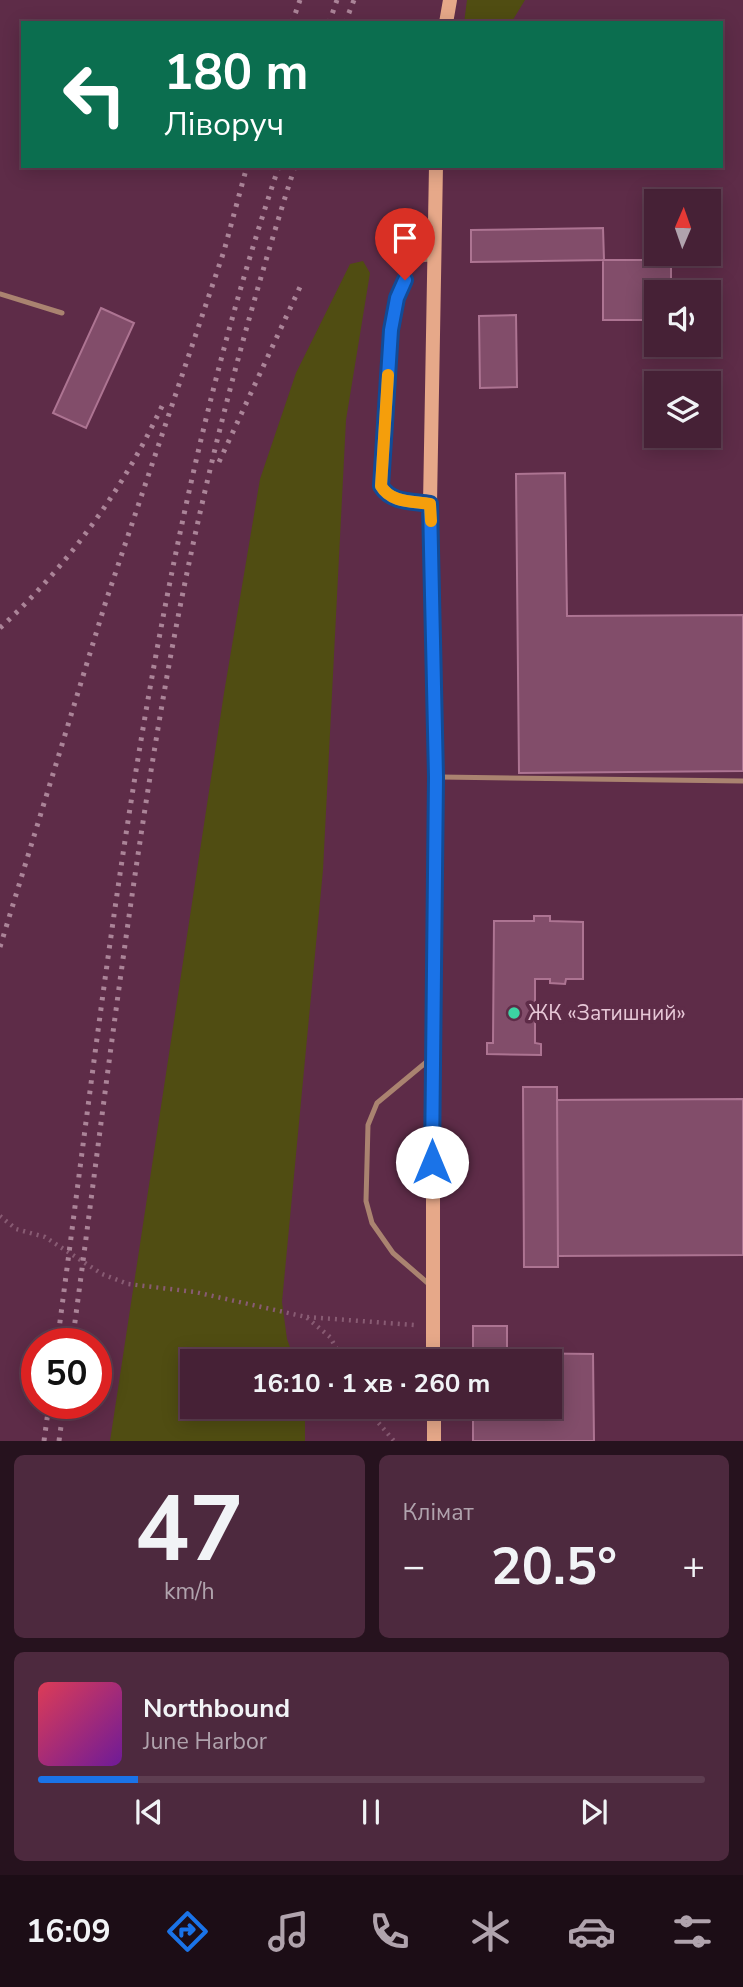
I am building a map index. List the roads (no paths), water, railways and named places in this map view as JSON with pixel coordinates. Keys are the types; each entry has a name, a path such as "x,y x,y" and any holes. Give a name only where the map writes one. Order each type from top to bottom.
{"main road":[{"path":"446,21 450,0"},
{"path":"433,1349 432,1057 436,777 430,504 436,168"},
{"path":"434,1419 434,1441"}],"lane":[{"path":"430,504 386,495 381,486 381,474 391,330 397,298 414,265 422,259 433,258"},
{"path":"0,294 62,313"},
{"path":"436,777 743,781"},
{"path":"432,1057 377,1103 368,1125 366,1200 372,1223 393,1253 432,1287"}],"railway":[{"path":"293,21 300,0"},
{"path":"330,21 337,0"},
{"path":"346,21 354,0"},
{"path":"0,947 106,601 224,251 246,168"},
{"path":"59,1328 117,898 166,602 197,455 235,310 278,168"},
{"path":"74,1328 137,860 175,631 237,364 294,168"},
{"path":"219,462 300,287"},
{"path":"0,628 49,578 93,524 131,466 163,404"},
{"path":"44,1441 47,1419"},
{"path":"59,1441 62,1419"}],"place":[{"name":"ЖК «Затишний»","path":"514,1013"}]}
